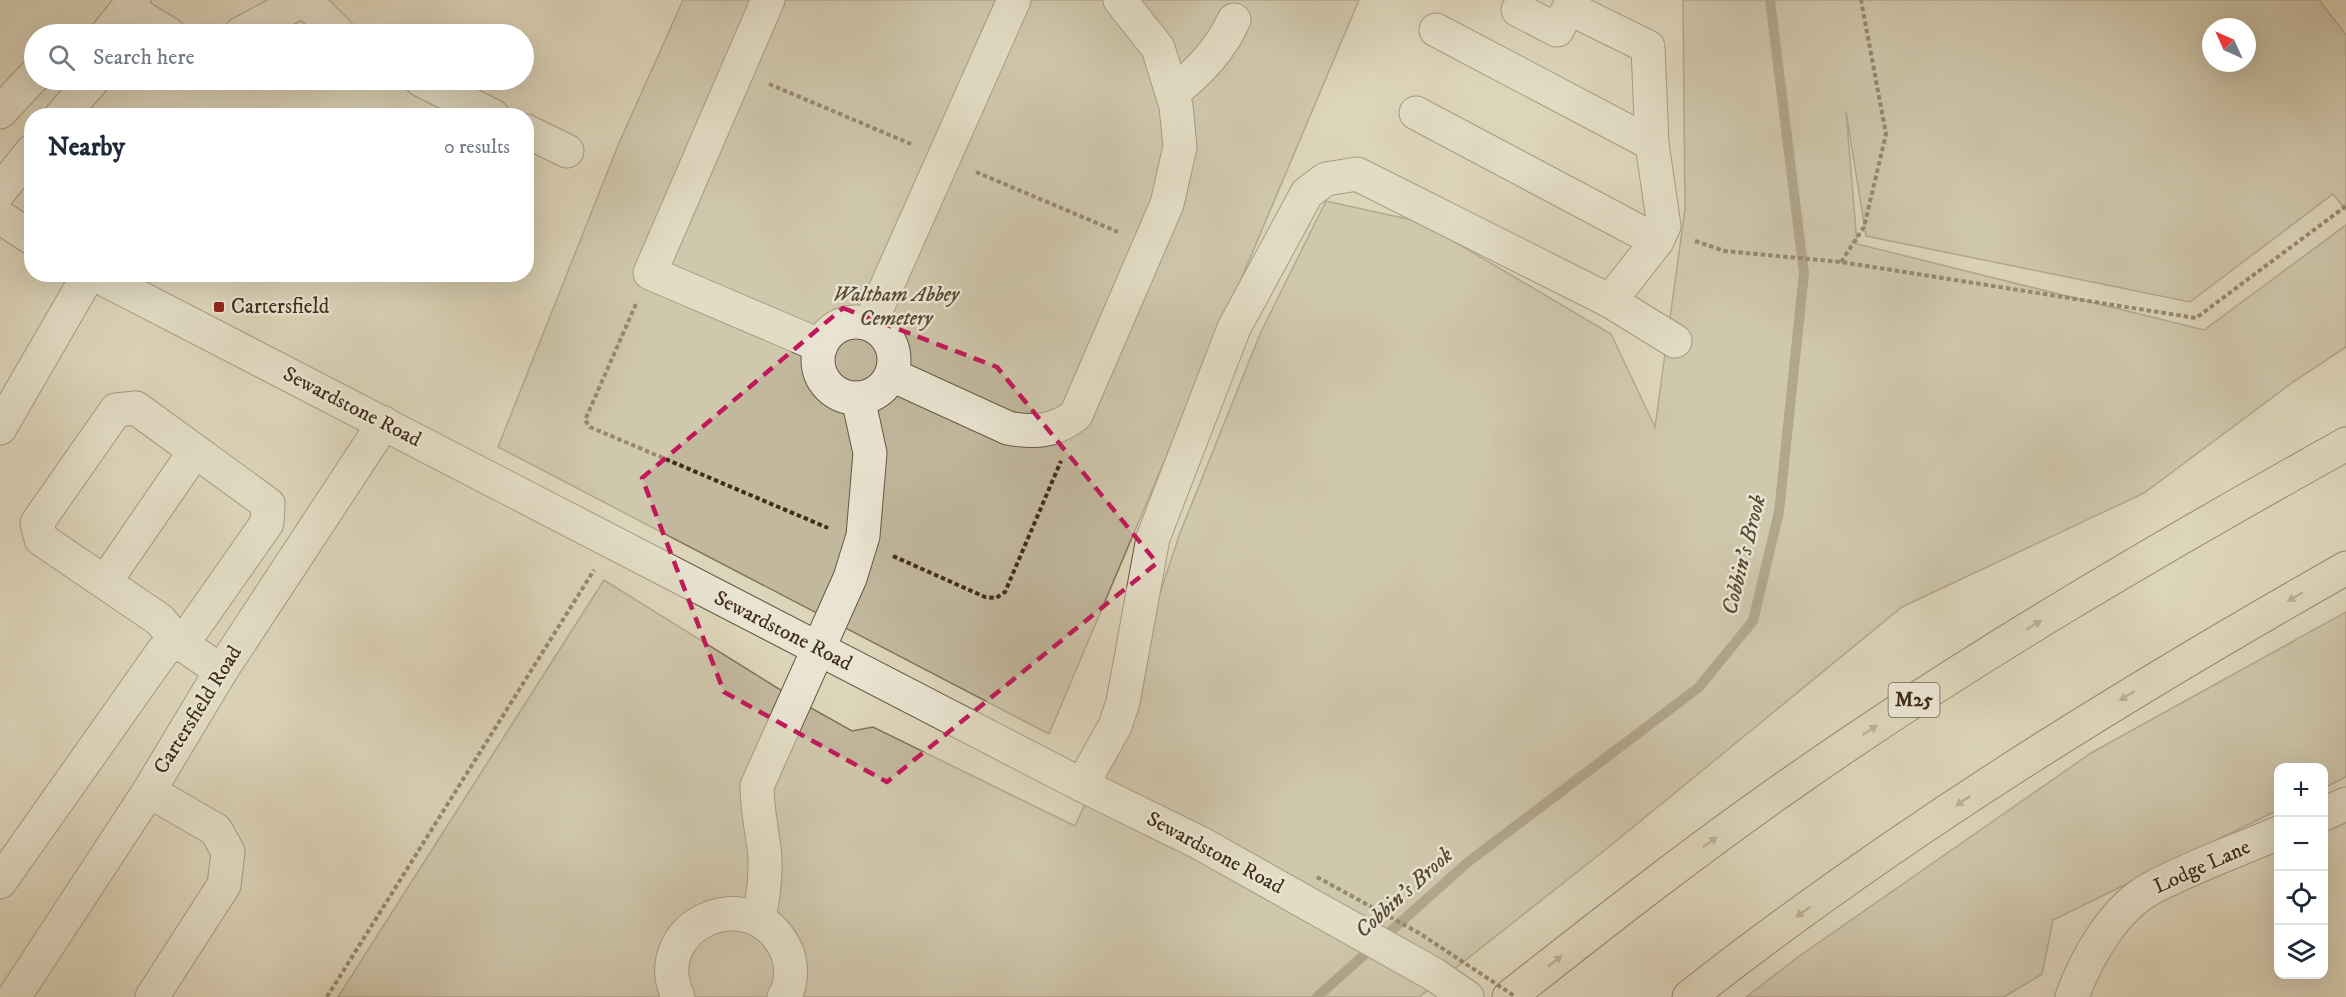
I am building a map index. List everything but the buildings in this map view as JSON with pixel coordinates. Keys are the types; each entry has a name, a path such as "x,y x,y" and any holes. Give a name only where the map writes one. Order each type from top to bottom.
{"highway":[{"name":"M25","path":"1509,997 1711,841 1965,667 2087,593 2346,444"},
{"path":"1689,997 1875,861 2035,752 2205,648 2346,568"}],"street":[{"path":"259,24 304,0 329,24"},
{"path":"768,0 650,273 821,346"},
{"path":"870,324 1014,0"},
{"path":"892,375 1008,428 1028,432 1047,431 1065,424 1076,415 1167,204 1179,147 1173,92 1158,48 1120,0"},
{"path":"115,24 131,4 156,24"},
{"path":"1518,10 1557,30 1569,8 1648,47 1652,144 1660,233 1610,301"},
{"path":"1173,92 1206,64 1225,39 1234,20"},
{"path":"1436,30 1652,144"},
{"path":"0,112 24,87"},
{"path":"68,108 84,90"},
{"path":"441,90 477,108"},
{"path":"1416,113 1660,233"},
{"path":"534,136 567,151"},
{"path":"0,191 24,161"},
{"path":"1082,784 1115,726 1123,702 1153,538 1234,328 1307,193 1326,179 1357,174 1610,301 1675,341"},
{"path":"0,216 24,232"},
{"path":"0,428 84,282"},
{"name":"Sewardstone Road","path":"110,282 1082,784 1200,843 1310,888 1467,997"},
{"path":"846,322 870,324 881,330 894,350 892,375 886,385 876,393 858,398 839,395 828,387 821,376 818,363 821,346 834,328 846,322"},
{"path":"753,917 760,913 765,886 764,848 757,812 757,786 850,578 861,542 870,453 858,398"},
{"path":"0,882 163,651 176,640 192,630 267,523 268,504 136,408 116,410 37,523 41,539 160,620 176,640 220,671"},
{"name":"Cartersfield Road","path":"14,997 149,791 220,671 384,423"},
{"path":"105,582 195,450"},
{"path":"149,791 216,830 228,852 224,885 152,997"},
{"path":"2328,812 2346,804"},
{"name":"Lodge Lane","path":"2072,997 2092,949 2116,918 2150,888 2274,835"},
{"path":"678,997 672,970 675,951 685,935 699,922 716,915 735,913 753,917 769,926 781,940 789,957 790,975 784,997"}],"path":[{"path":"1841,262 1864,227 1886,134 1861,0"},
{"path":"1660,233 1725,251 1841,262 2196,318 2346,206"},
{"path":"650,273 585,420 590,427 985,597 996,598 1005,592 1071,438 1065,424"},
{"path":"327,997 598,565"},
{"path":"1310,888 1419,933 1516,997"}],"highlighted area":[{"path":"843,308 997,367 1157,563 887,782 724,692 642,478"}],"green space":[{"name":"Waltham Abbey Cemetery","path":"683,0 1359,0 1049,734 498,447 619,143"},
{"path":"1683,0 2319,0 2346,35 2346,210 2333,194 2190,302 1866,236 1846,111 1857,244 2204,330 2346,225 2346,347 2293,382 2144,493 1902,607 1610,846 1419,997 338,997 604,580 795,699 852,731 873,727 1075,826 1102,767 1180,533 1260,334 1326,201 1421,222 1611,334 1655,427 1685,209"},
{"path":"2346,612 2346,777 2328,786 2328,763 2274,763 2274,812 2053,920 2042,974 2004,997 1746,997 1798,957 2091,753"}],"waterway":[{"name":"Cobbin's Brook","path":"1317,997 1468,862 1698,688 1753,621 1779,512 1804,273 1770,0"}],"place":[{"name":"Cartersfield","path":"219,307"}]}
